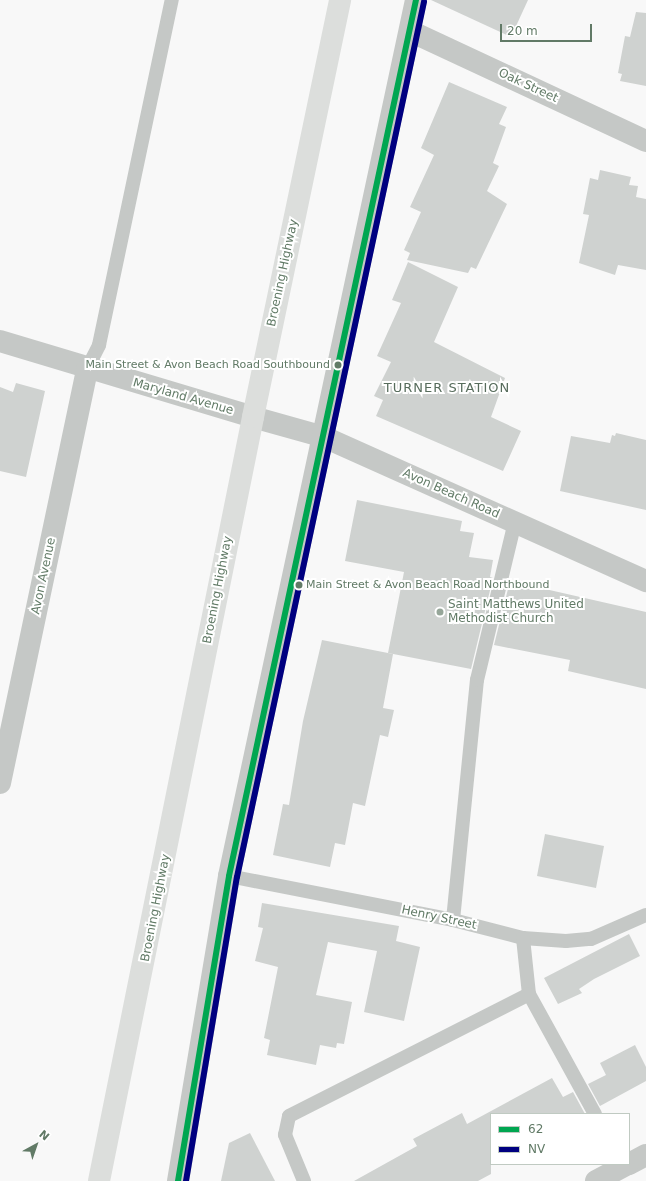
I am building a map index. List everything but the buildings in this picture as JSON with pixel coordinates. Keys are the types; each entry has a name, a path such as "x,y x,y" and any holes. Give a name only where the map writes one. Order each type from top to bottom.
{"main road":[{"name":"Broening Highway","path":"99,1181 252,417 340,0"}],"street":[{"path":"178,1181 229,876 324,437 416,0"},
{"name":"Oak Street","path":"410,31 646,141"},
{"name":"Maryland Avenue","path":"0,341 87,369 252,417"},
{"name":"Avon Avenue","path":"1,773 87,369"},
{"name":"Avon Beach Road","path":"252,417 324,437 646,581"},
{"path":"630,1162 646,1156"},
{"path":"596,1181 624,1165"}],"lane":[{"path":"87,369 99,345 172,0"},
{"path":"453,920 477,680 515,522"},
{"name":"Henry Street","path":"229,876 453,920 523,938 566,942 591,939 646,915"},
{"path":"523,938 529,994 594,1113"},
{"path":"304,1181 285,1135 289,1116 529,994"}],"transit line":[{"name":"62","path":"178,1181 229,876 416,0"},
{"name":"NV","path":"186,1181 237,877 424,2"}],"place":[{"name":"Main Street & Avon Beach Road Southbound","path":"338,365"},
{"name":"Main Street & Avon Beach Road Northbound","path":"299,585"},
{"name":"Saint Matthews United Methodist Church","path":"440,612"}],"district":[{"name":"TURNER STATION","path":"447,388"}]}
